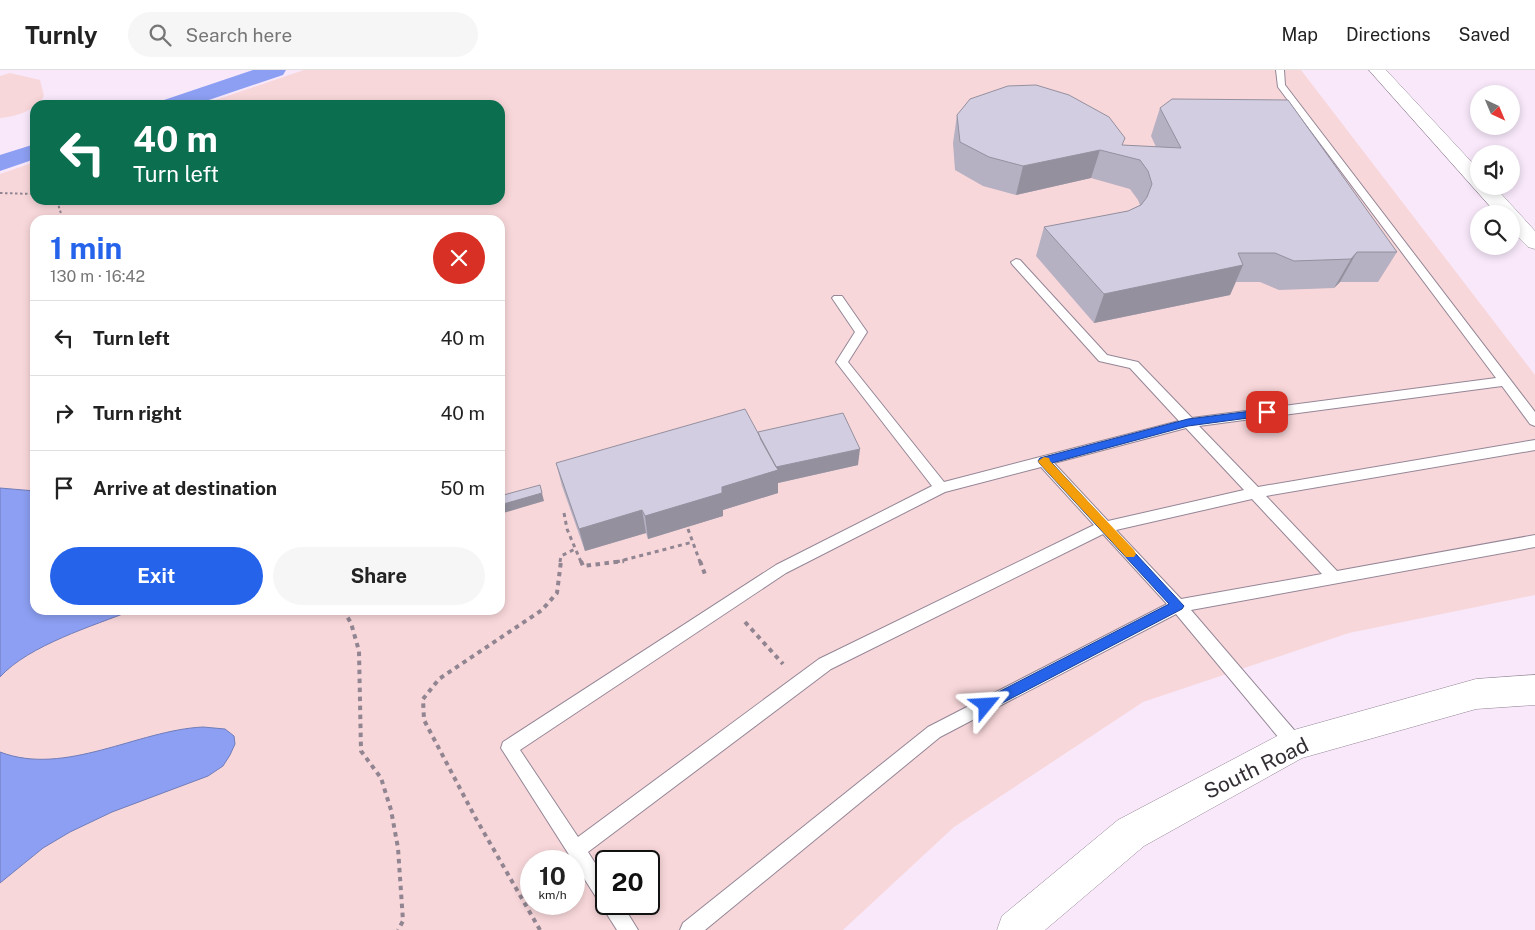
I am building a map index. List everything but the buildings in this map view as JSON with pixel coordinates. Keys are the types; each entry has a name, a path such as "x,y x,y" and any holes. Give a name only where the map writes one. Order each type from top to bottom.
{"street":[{"path":"1377,70 1470,172"},
{"path":"1491,195 1500,205"},
{"path":"1520,227 1535,243"},
{"name":"South Road","path":"1016,930 1131,833 1295,744 1476,694 1535,690"}],"lane":[{"path":"1280,70 1281,85 1535,421"},
{"path":"1016,262 1103,358 1134,366 1334,577"},
{"path":"838,298 861,332 842,362 941,488"},
{"path":"1505,382 1188,423 941,488 781,569 509,748 576,850 825,664 1105,528 1254,493 1535,446"},
{"path":"1044,461 1178,606 1295,744"},
{"path":"690,930 934,732 1178,606 1535,541"},
{"path":"585,864 595,879"},
{"path":"618,915 628,930"}],"path":[{"path":"0,193 30,194"},
{"path":"564,513 568,529 583,566 622,561 693,542"},
{"path":"688,529 706,576"},
{"path":"347,615 350,619 357,644 360,674 359,713 361,751 381,778 393,820 403,920 398,930"},
{"path":"739,616 784,665"}],"shaded area":[{"path":"304,70 1301,70 1535,375 1535,595 1349,633 1143,702 954,827 843,930 0,930 0,174 30,164 30,205 505,205 505,100 216,100"},
{"path":"10,73 40,80 44,96 41,100 30,100 30,110 25,112 0,118 0,76"}],"water":[{"path":"0,488 30,491 30,615 120,615 44,646 27,655 0,677"},
{"path":"203,727 225,729 234,736 235,744 223,766 208,776 112,812 70,832 43,848 0,883 0,752 25,758 50,759 76,756 178,730"}],"waterway":[{"path":"187,100 275,70"},
{"path":"0,163 30,153"}],"slow traffic":[{"path":"1045,461 1130,554"}],"route":[{"path":"986,705 1178,606 1044,461 1188,423 1267,412"}]}
